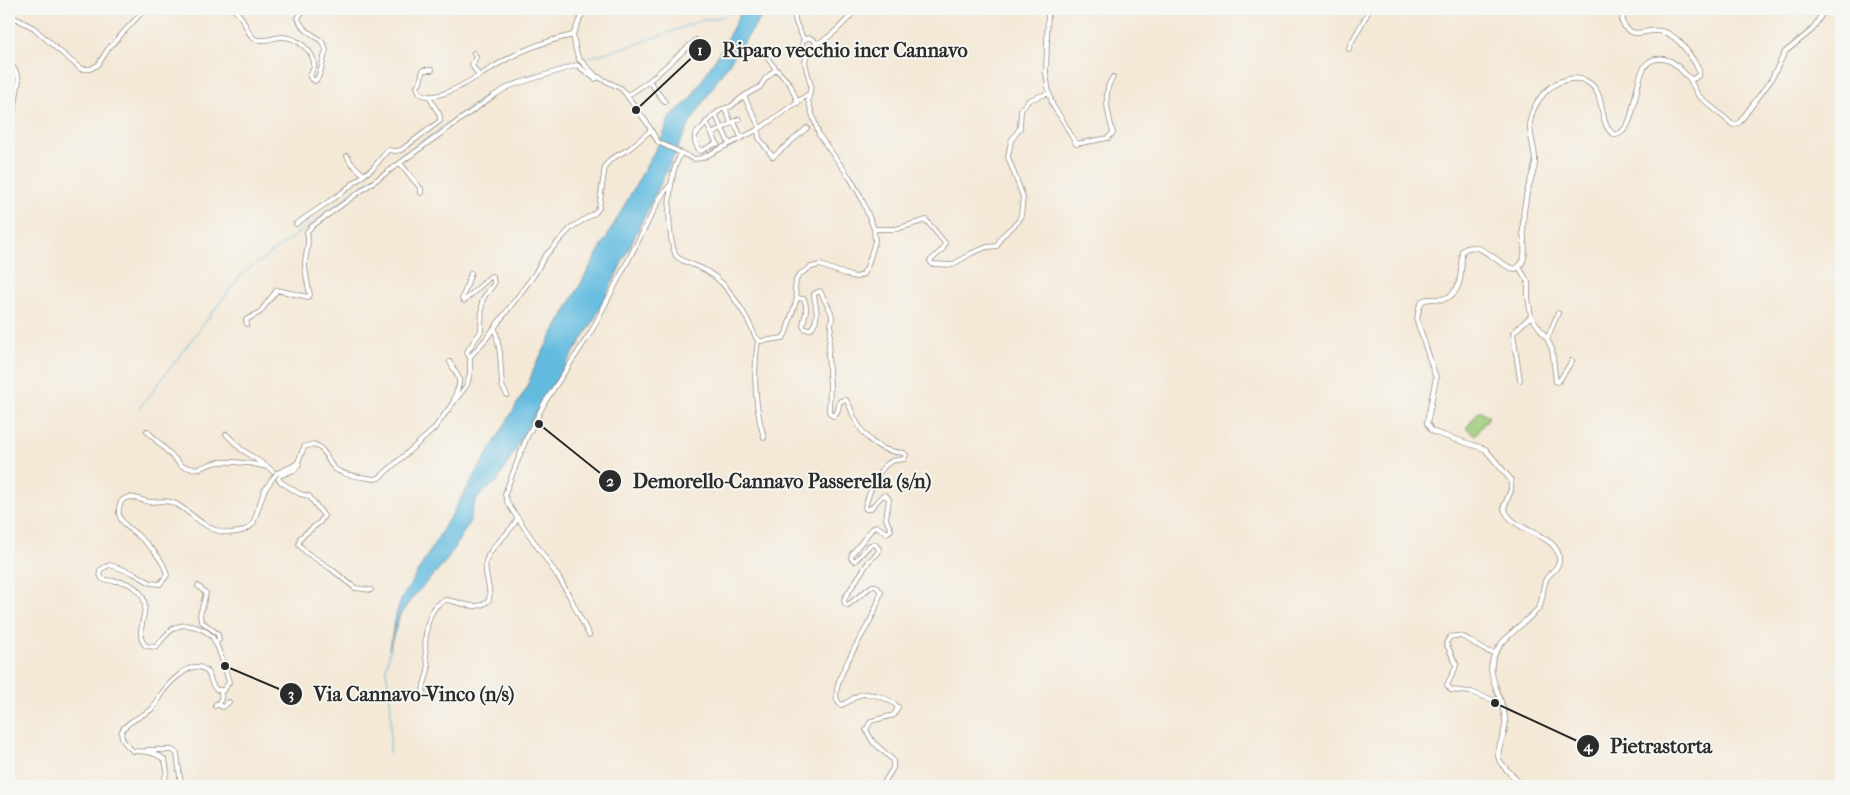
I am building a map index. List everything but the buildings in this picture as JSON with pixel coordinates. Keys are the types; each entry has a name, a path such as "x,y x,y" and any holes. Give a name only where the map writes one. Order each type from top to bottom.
{"main road":[{"path":"1520,786 1515,776 1500,762 1498,756 1506,727 1491,666 1495,653 1501,645 1539,608 1542,602 1546,579 1557,567 1559,554 1552,543 1514,522 1508,515 1504,507 1511,490 1511,480 1492,455 1479,446 1436,433 1429,426 1426,418 1436,378 1417,320 1422,301 1427,298 1444,298 1454,291 1462,272 1462,251 1465,249 1476,248 1491,255 1510,268 1519,267 1524,260 1523,219 1534,165 1534,147 1530,123 1532,113 1543,93 1560,82 1579,78 1587,81 1598,92 1606,126 1615,135 1622,131 1633,113 1639,78 1642,69 1648,64 1656,60 1670,61 1677,65 1689,78 1697,77 1699,70 1685,47 1673,36 1660,31 1634,33 1626,29 1622,22 1625,9"}],"street":[{"path":"9,16 34,28 81,69 90,69 98,65 108,49 145,9"},
{"path":"233,9 242,16 250,36 256,39 288,38 307,50 311,55 314,66 310,77 315,81 319,77 326,50 323,42 308,33 299,23 298,18 301,13 309,9"},
{"path":"584,9 573,35 579,60 597,76 622,89 658,142 698,159 759,128 810,94"},
{"path":"793,9 796,22 804,40"},
{"path":"807,52 801,45 804,40 810,38 816,42 821,42 857,9"},
{"path":"1048,9 1046,73 1049,93 1053,106 1074,143 1079,145 1108,138 1113,133 1107,104 1109,82 1113,77"},
{"path":"1349,49 1370,9"},
{"path":"1689,78 1698,94 1733,125 1739,124 1771,80 1785,52 1812,30 1825,9"},
{"path":"432,70 423,70 417,86 422,94 430,96 452,90 520,52 546,42 573,35"},
{"path":"627,96 649,81 696,40 699,45"},
{"path":"807,52 813,51 816,42"},
{"path":"474,52 476,57 472,65 479,76"},
{"path":"758,340 783,338 797,298 795,290 796,280 800,274 820,265 857,277 863,274 875,246 874,230 861,197 850,178 819,135 808,101 811,86 805,63 807,52"},
{"path":"768,59 790,84 798,103"},
{"path":"9,60 19,80 9,141"},
{"path":"247,324 246,320 260,312 277,290 308,297 310,295 305,272 309,239 307,232 311,227 400,163 510,86 577,65 596,79 597,76"},
{"path":"717,143 704,150 698,149 695,135 715,114 730,107 760,87 765,79 776,69"},
{"path":"649,81 665,102"},
{"path":"874,230 901,228 926,220 945,243 944,249 930,261 934,265 952,265 972,253 987,247 997,246 1001,237 1018,222 1021,215 1023,197 1008,157 1011,141 1020,128 1022,110 1025,104 1029,100 1049,93"},
{"path":"296,224 340,194 373,168 388,150 396,152 401,150 440,121 440,116 430,100 430,96"},
{"path":"744,96 759,128 759,138 773,156 807,128"},
{"path":"725,108 741,138"},
{"path":"715,114 729,143"},
{"path":"712,134 739,119"},
{"path":"706,122 720,148"},
{"path":"470,357 495,328 534,275 545,256 572,227 595,213 599,208 606,172 605,166 611,159 630,149 651,130"},
{"path":"680,152 671,184 671,238 676,256 706,270 721,283 749,321 758,340 756,353 756,403 764,438"},
{"path":"347,156 351,163 364,175"},
{"path":"400,163 421,189 421,194"},
{"path":"589,635 562,585 517,519 505,495 527,437 545,402 592,332 662,195 671,184"},
{"path":"1519,267 1528,282 1528,298 1532,316 1547,339 1554,356 1556,382 1559,381 1572,361"},
{"path":"221,691 228,686 229,682 212,636 206,631 190,624 183,624 177,626 156,647 146,646 141,638 144,597 128,583 102,579 100,570 110,565 155,584 160,584 167,575 158,558 145,542 121,520 119,514 120,504 129,497 148,502 166,501 176,504 206,526 237,533 250,528 264,491 276,476 298,462 304,447 313,444 324,451 334,467 340,471 374,479 379,478 433,430 467,385 470,373 470,357 467,353 481,331 484,297 494,284 491,276 464,301 462,299 463,292 471,273"},
{"path":"797,298 804,299 806,304 807,313 803,323 805,329 810,330 814,325 818,310 814,294 817,291 822,293 831,312 828,355 830,414 833,416 837,414 840,401 846,400 863,432 870,440 885,451 906,455 904,459 894,460 884,468 872,485 865,507 870,509 882,496 885,494 888,496 886,519 890,530 887,533 876,526 852,554 851,558 855,561 870,546 875,544 879,549 878,553 865,566 846,596 845,604 848,604 872,586 876,586 881,592 871,620 851,654 836,689 836,698 841,705 860,695 867,694 889,701 898,707 894,715 872,721 866,730 873,742 893,760 893,768 882,786"},
{"path":"1547,339 1558,313"},
{"path":"1520,380 1513,333 1532,316"},
{"path":"495,328 500,353 502,386 507,395"},
{"path":"450,362 460,384 453,403"},
{"path":"147,431 182,466 201,469 217,462 232,462 269,468"},
{"path":"226,434 242,449 269,468 281,482 309,496 324,516 299,541 299,545 303,550 355,588 371,590"},
{"path":"424,695 422,689 429,666 426,656 426,627 436,607 446,600 481,606 489,600 490,596 485,576 487,558 494,547 510,531 517,519"},
{"path":"198,586 206,593 200,615 201,621 218,634 219,640 215,642"},
{"path":"1495,653 1485,651 1465,636 1450,637 1446,644 1456,664 1448,684 1452,690 1472,692 1493,700 1500,700"},
{"path":"162,786 167,771 165,760 158,754 150,751 133,751 126,746 122,740 124,727 127,723 151,709 162,693 192,667 202,668 210,674 214,688 221,691"},
{"path":"221,691 221,701 215,705 223,707 229,702"},
{"path":"138,751 150,749 176,751 179,757 181,786"}],"green space":[{"path":"1480,410 1489,417 1475,435 1466,428"}],"water":[{"path":"743,9 767,9 690,123 593,322 541,404 497,482 482,493 474,504 469,523 447,560 412,598 400,615 389,649 401,600 526,389 536,364 663,136 670,116 689,101 722,48"}],"waterway":[{"path":"582,59 634,45 700,21 722,17 740,9"},
{"path":"139,409 241,275 488,94 532,74 578,60"},
{"path":"390,753 391,708 386,668 391,645"}],"place":[{"name":"Riparo vecchio incr Cannavo","path":"636,110"},
{"name":"Demorello-Cannavo Passerella (s/n)","path":"539,424"},
{"name":"Via Cannavo-Vinco (n/s)","path":"225,666"},
{"name":"Pietrastorta","path":"1495,703"}]}
